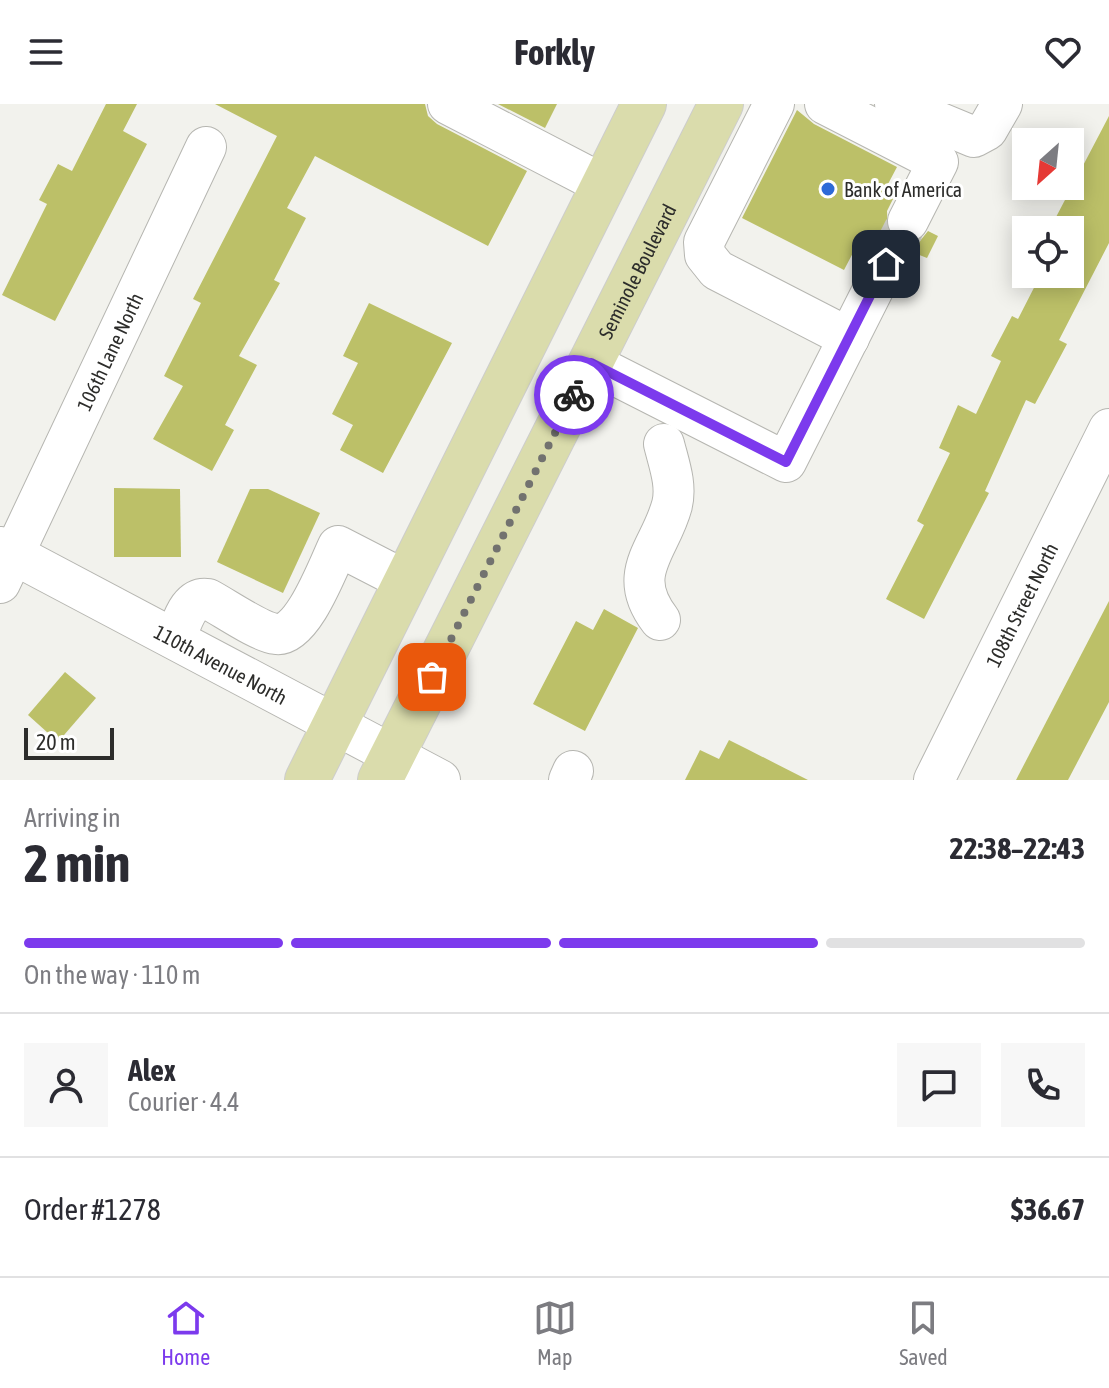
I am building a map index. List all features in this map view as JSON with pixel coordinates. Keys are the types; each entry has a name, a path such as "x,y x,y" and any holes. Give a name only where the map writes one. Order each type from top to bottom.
{"main road":[{"path":"307,780 644,104"},
{"name":"Seminole Boulevard","path":"386,767 721,104"}],"street":[{"path":"448,104 604,185"},
{"path":"774,104 704,242 705,255 717,270 849,338"},
{"path":"825,104 938,162 908,221"},
{"path":"895,104 974,137 987,130 1002,104"},
{"name":"106th Lane North","path":"4,561 206,147"},
{"path":"591,363 786,462 886,264"},
{"name":"108th Street North","path":"934,780 1109,429"},
{"path":"660,620 649,607 644,583 646,563 672,507 674,488 664,444"},
{"path":"175,639 192,602 199,598 208,599 275,634 289,633 301,620 338,546 406,581"},
{"name":"110th Avenue North","path":"4,561 175,639 336,724 386,767 440,780"}],"building":[{"path":"106,104 137,104 123,131 147,144 55,321 2,295 47,204 39,200 58,164 72,171"},
{"path":"215,104 425,104 428,116 437,124 527,171 488,246 315,156 287,208 306,218 274,280 280,283 239,356 257,365 225,425 234,430 212,471 153,439 183,386 164,376 201,303 193,299 277,136"},
{"path":"498,104 557,104 545,128"},
{"name":"Bank of America","path":"797,110 814,124 897,167 888,184 898,189 887,211 888,233 897,241 908,244 920,241 928,231 938,236 927,258 884,241 873,245 865,254 855,249 844,270 742,218"},
{"path":"1109,116 1109,243 1059,340 1067,344 1035,404 1026,400 985,491 989,493 924,619 886,599 924,525 917,521 950,453 939,448 958,405 976,414 1001,361 991,356 1012,316 1018,319 1034,288 1084,288 1084,216 1057,216 1065,200 1084,200 1084,164"},
{"path":"369,303 452,343 383,473 340,450 353,425 332,414 358,363 343,356"},
{"path":"114,488 180,489 181,557 114,557"},
{"path":"250,489 268,489 320,513 283,593 217,562"},
{"path":"1109,601 1109,702 1068,780 1016,780"},
{"path":"604,609 638,628 585,731 533,704 576,621 593,630"},
{"path":"65,672 96,698 58,742 28,715"},
{"path":"729,740 808,780 685,780 700,750 719,759"}],"tunnel":[{"path":"886,264 908,221"}],"way so far":[{"path":"432,677 574,395"}],"place":[{"name":"Bank of America","path":"828,189"}],"route":[{"path":"574,395 591,363 786,462 886,264"}]}
